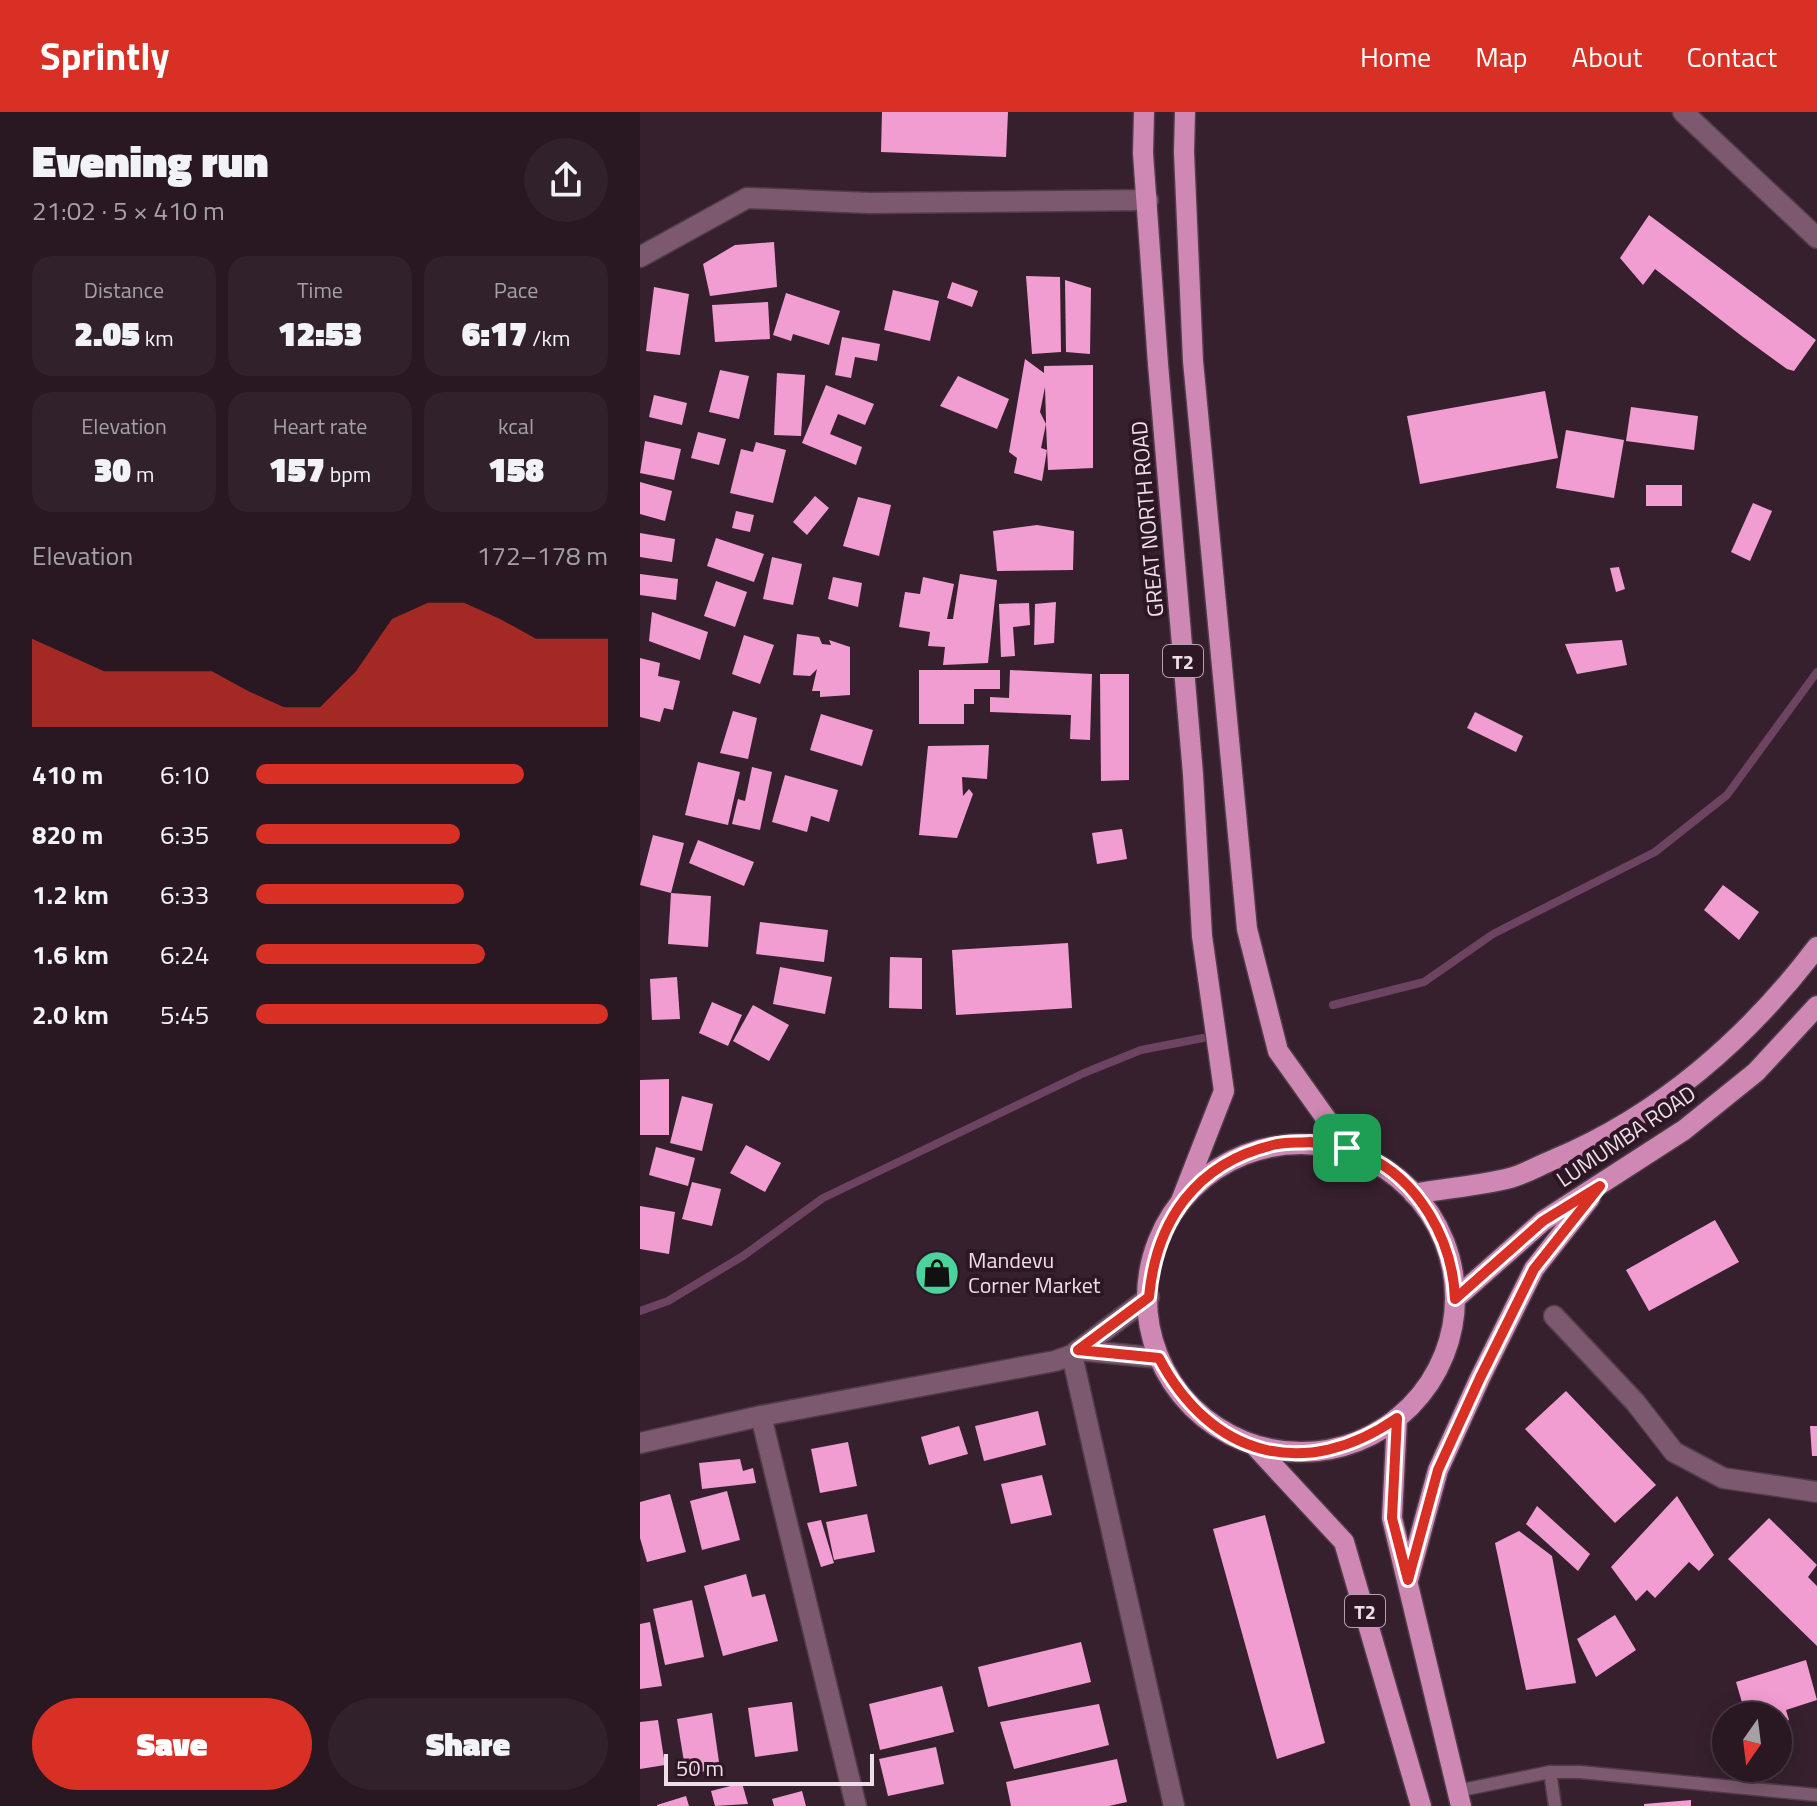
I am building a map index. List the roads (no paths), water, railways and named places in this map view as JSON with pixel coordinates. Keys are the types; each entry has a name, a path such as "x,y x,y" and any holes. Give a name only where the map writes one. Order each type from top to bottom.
{"main road":[{"name":"GREAT NORTH ROAD","path":"1144,112 1143,153 1193,774 1202,936 1224,1091 1181,1201"},
{"name":"T2","path":"1185,112 1193,361 1247,929 1278,1051 1347,1148"},
{"name":"LUMUMBA ROAD","path":"1414,1194 1511,1178 1634,1121 1714,1061 1797,974 1817,947"},
{"name":"LUMUMBA ROAD","path":"1455,1299 1543,1221 1684,1130 1756,1072 1817,1006"},
{"path":"1310,1142 1347,1148 1384,1166 1414,1194 1433,1220 1451,1266 1455,1299 1451,1333 1439,1365 1421,1393 1397,1418 1354,1443 1329,1451 1292,1453 1255,1446 1220,1431 1205,1420 1179,1391 1159,1358 1148,1318 1155,1257 1181,1201 1207,1176 1238,1157 1274,1144 1310,1142"},
{"path":"1408,1580 1438,1470 1480,1378 1534,1269 1600,1186"},
{"name":"T2","path":"1397,1418 1392,1518 1459,1798"},
{"name":"T2","path":"1255,1446 1344,1542 1421,1806"}],"street":[{"path":"1683,112 1816,236"},
{"path":"640,257 747,198 869,203 1148,200"},
{"path":"640,1443 761,1416 1055,1361 1075,1352 1149,1297"},
{"path":"1554,1316 1635,1402 1674,1452 1723,1478 1817,1492"},
{"path":"1075,1352 1159,1358"},
{"path":"1075,1352 1174,1806"},
{"path":"761,1416 856,1806"}],"lane":[{"path":"1459,1798 1550,1772 1580,1772 1817,1795"},
{"path":"1550,1772 1555,1806"}],"waterway":[{"path":"1333,1005 1424,982 1493,934 1655,852 1727,795 1817,672"},
{"path":"640,1311 668,1301 743,1256 823,1198 1084,1073 1141,1050 1203,1038"}],"place":[{"name":"Mandevu Corner Market","path":"937,1273"}]}
